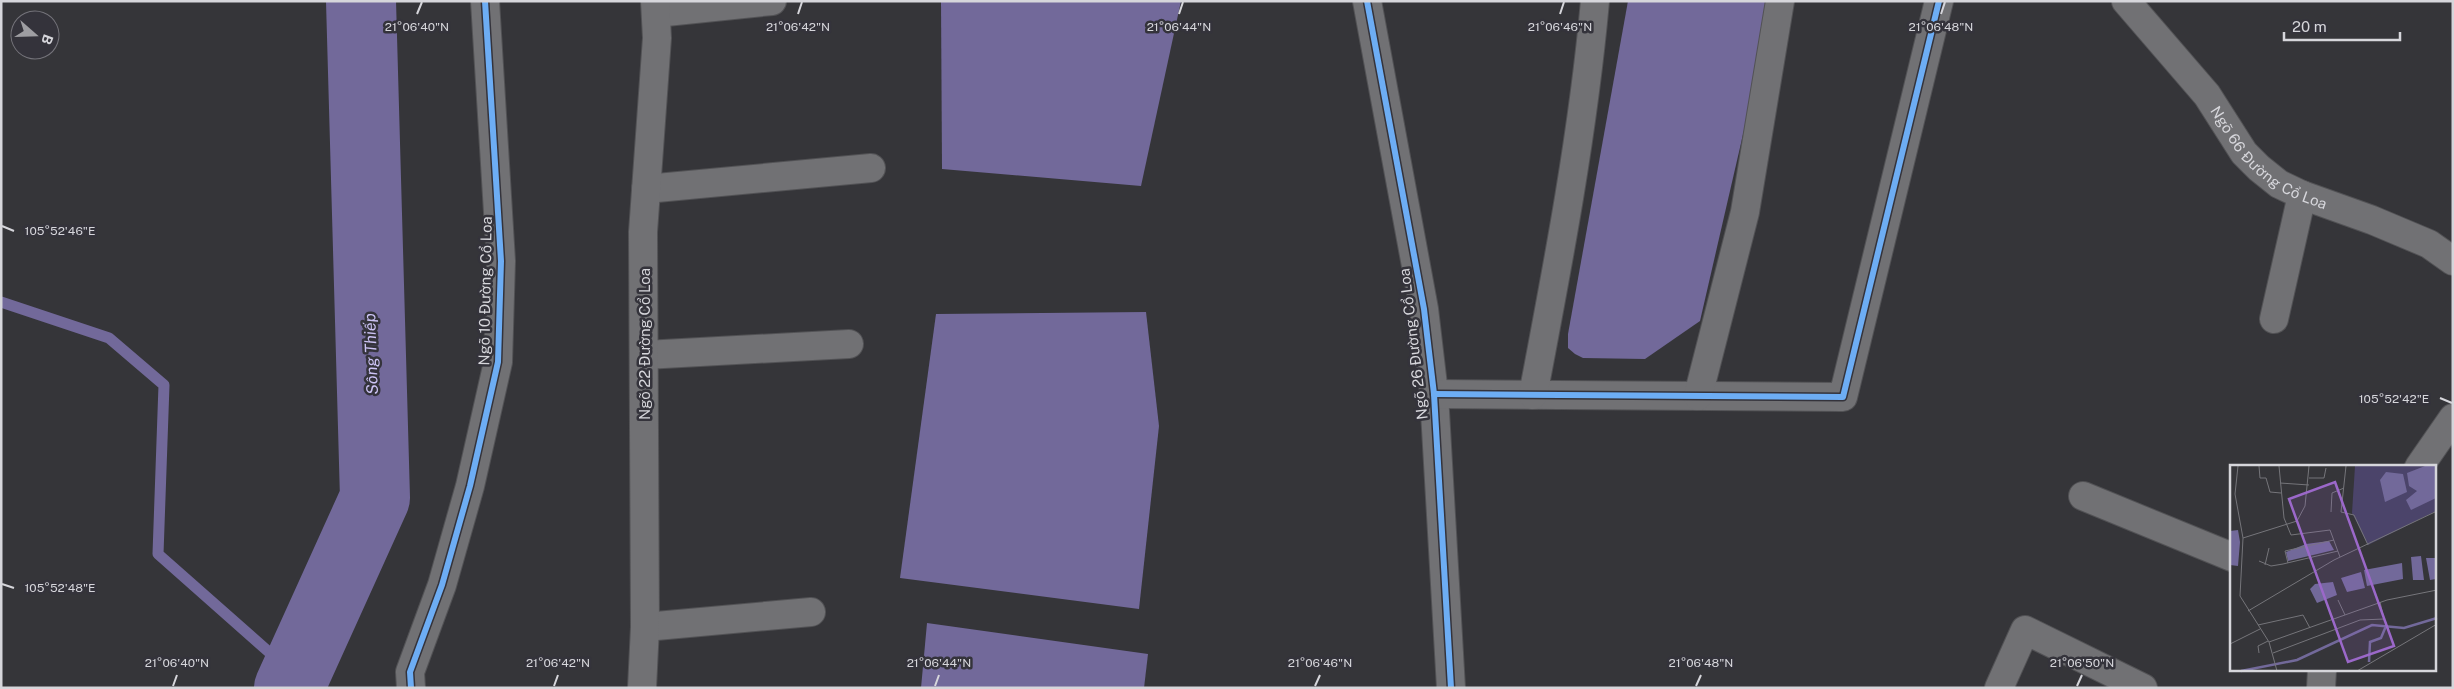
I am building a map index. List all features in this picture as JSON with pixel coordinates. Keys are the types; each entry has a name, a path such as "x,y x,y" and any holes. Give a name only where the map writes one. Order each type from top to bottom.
{"street":[{"name":"Ngõ 10 Đường Cổ Loa","path":"411,688 410,672 442,585 470,486 498,362 501,261 485,1"},
{"path":"655,7 772,1"},
{"name":"Ngõ 26 Đường Cổ Loa","path":"1367,1 1424,309 1434,394 1451,688"},
{"path":"1533,395 1563,237 1587,90 1595,1"},
{"path":"1698,396 1745,212 1780,1"},
{"path":"1434,394 1843,397 1939,1"},
{"name":"Ngõ 66 Đường Cổ Loa","path":"2126,1 2206,95 2244,153 2259,168 2280,184 2302,195 2372,220 2429,244 2453,261"},
{"name":"Ngõ 22 Đường Cổ Loa","path":"642,688 645,627 643,232 657,38 655,7"},
{"path":"646,189 871,168"},
{"path":"2274,319 2302,195"},
{"path":"645,355 849,344"},
{"path":"2420,465 2453,418"},
{"path":"2083,496 2230,557"},
{"path":"645,627 810,612"},
{"path":"1999,688 2025,630 2143,688"},
{"path":"2321,688 2322,672"}],"shaded area":[{"path":"941,1 1181,1 1141,186 942,169"},
{"path":"1628,1 1772,1 1771,13 1700,321 1645,359 1583,358 1568,348 1568,334"},
{"path":"1146,312 1159,426 1139,609 900,578 936,314"},
{"path":"927,623 1148,654 1144,688 921,688"}],"waterway":[{"name":"Sông Thiếp","path":"289,688 375,498 361,1"},
{"path":"1,302 109,338 164,385 158,554 295,675"}],"cycle path":[{"path":"411,688 410,672 442,585 470,486 498,362 501,261 485,1"},
{"path":"1367,1 1424,309 1434,394 1451,688"},
{"path":"1434,394 1843,397 1939,1"}]}
